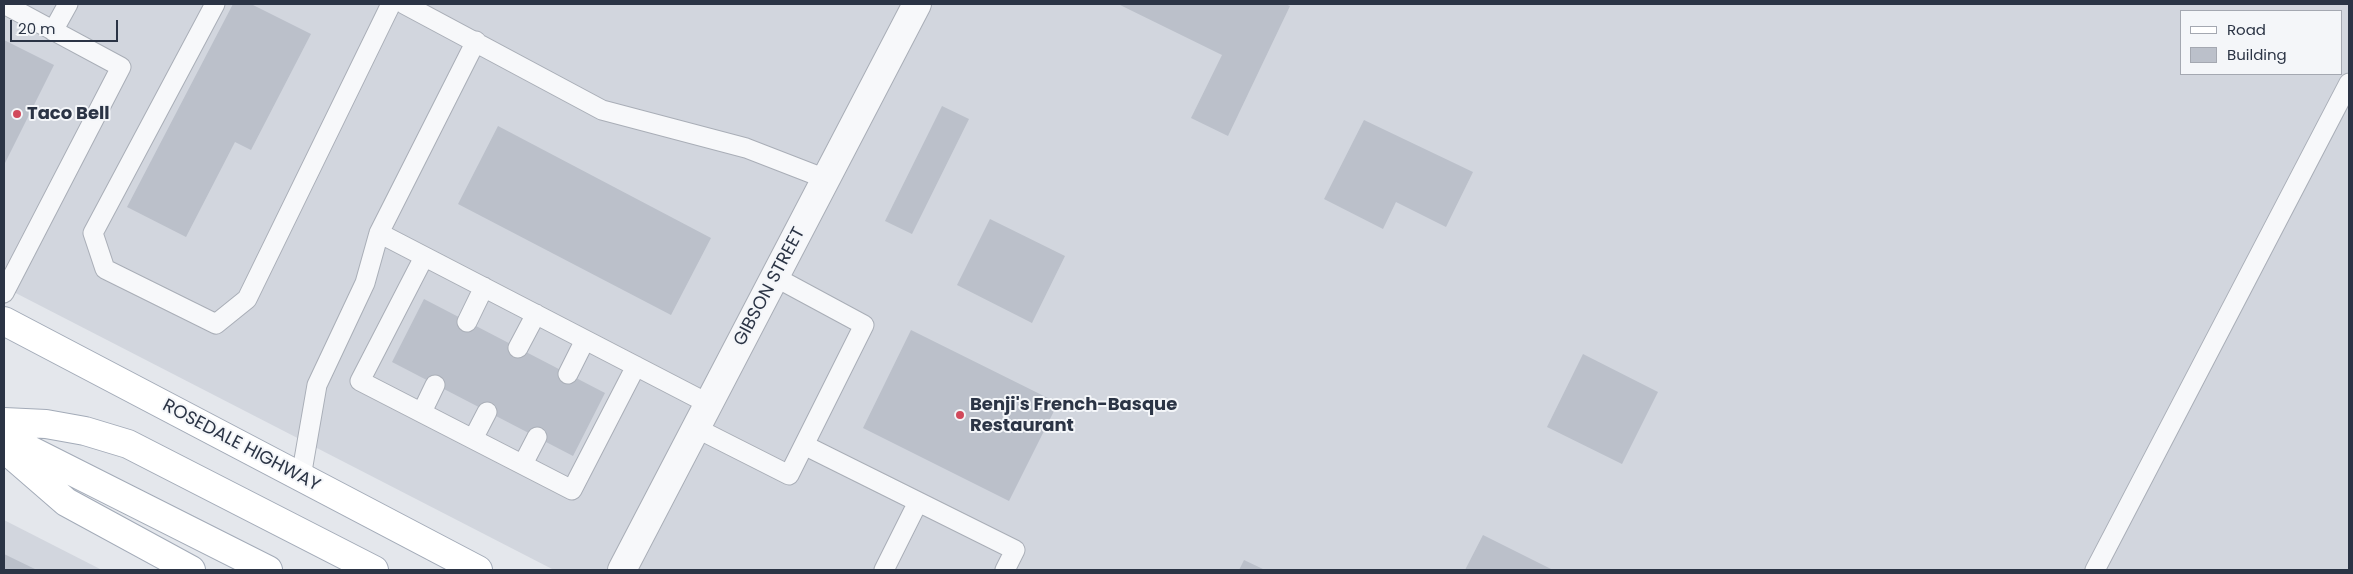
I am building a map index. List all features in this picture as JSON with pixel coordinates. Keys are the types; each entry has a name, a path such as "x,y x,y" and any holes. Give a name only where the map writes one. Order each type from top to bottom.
{"main road":[{"name":"ROSEDALE HIGHWAY","path":"4,321 478,570"},
{"path":"4,422 46,424 85,431 128,444 374,570"},
{"path":"4,436 268,570"},
{"path":"4,448 66,502 190,570"}],"street":[{"name":"GIBSON STREET","path":"622,570 917,4"}],"lane":[{"path":"4,4 121,66 4,293"},
{"path":"54,31 68,4"},
{"path":"215,4 93,233 106,269 216,324 247,299 391,4"},
{"path":"404,4 602,110 746,148 826,179"},
{"path":"301,477 318,385 365,283 378,233 476,41"},
{"path":"2095,570 2349,83"},
{"path":"378,233 709,404"},
{"path":"424,256 360,381 572,490 636,366"},
{"path":"696,428 789,475 864,325 775,277"},
{"path":"467,322 484,287"},
{"path":"518,348 536,314"},
{"path":"568,374 585,340"},
{"path":"422,412 435,385"},
{"path":"473,439 487,412"},
{"path":"523,464 537,437"},
{"path":"804,445 1015,550 1005,570"},
{"path":"884,570 918,502"}],"shaded area":[{"path":"4,4 2349,4 2349,570 554,570 4,287"},
{"path":"4,520 102,570 4,570"}],"building":[{"path":"233,4 251,4 311,34 251,150 235,142 186,237 127,207"},
{"path":"1118,4 1285,4 1290,6 1228,136 1191,118 1222,55"},
{"name":"Taco Bell","path":"4,40 54,65 4,165"},
{"path":"942,106 969,119 912,234 885,221"},
{"path":"1364,120 1473,172 1446,227 1396,202 1383,229 1324,199"},
{"path":"498,126 711,238 671,315 458,204"},
{"path":"990,219 1065,256 1032,323 957,285"},
{"path":"424,299 605,393 573,456 392,362"},
{"name":"Benji's French-Basque Restaurant","path":"911,330 1058,403 1009,501 863,428"},
{"path":"1583,354 1658,392 1622,464 1547,427"},
{"path":"1483,535 1553,570 1465,570"},
{"path":"4,554 37,570 4,570"},
{"path":"1244,560 1265,570 1239,570"}],"place":[{"name":"Taco Bell","path":"17,114"},
{"name":"Benji's French-Basque Restaurant","path":"960,415"}]}
